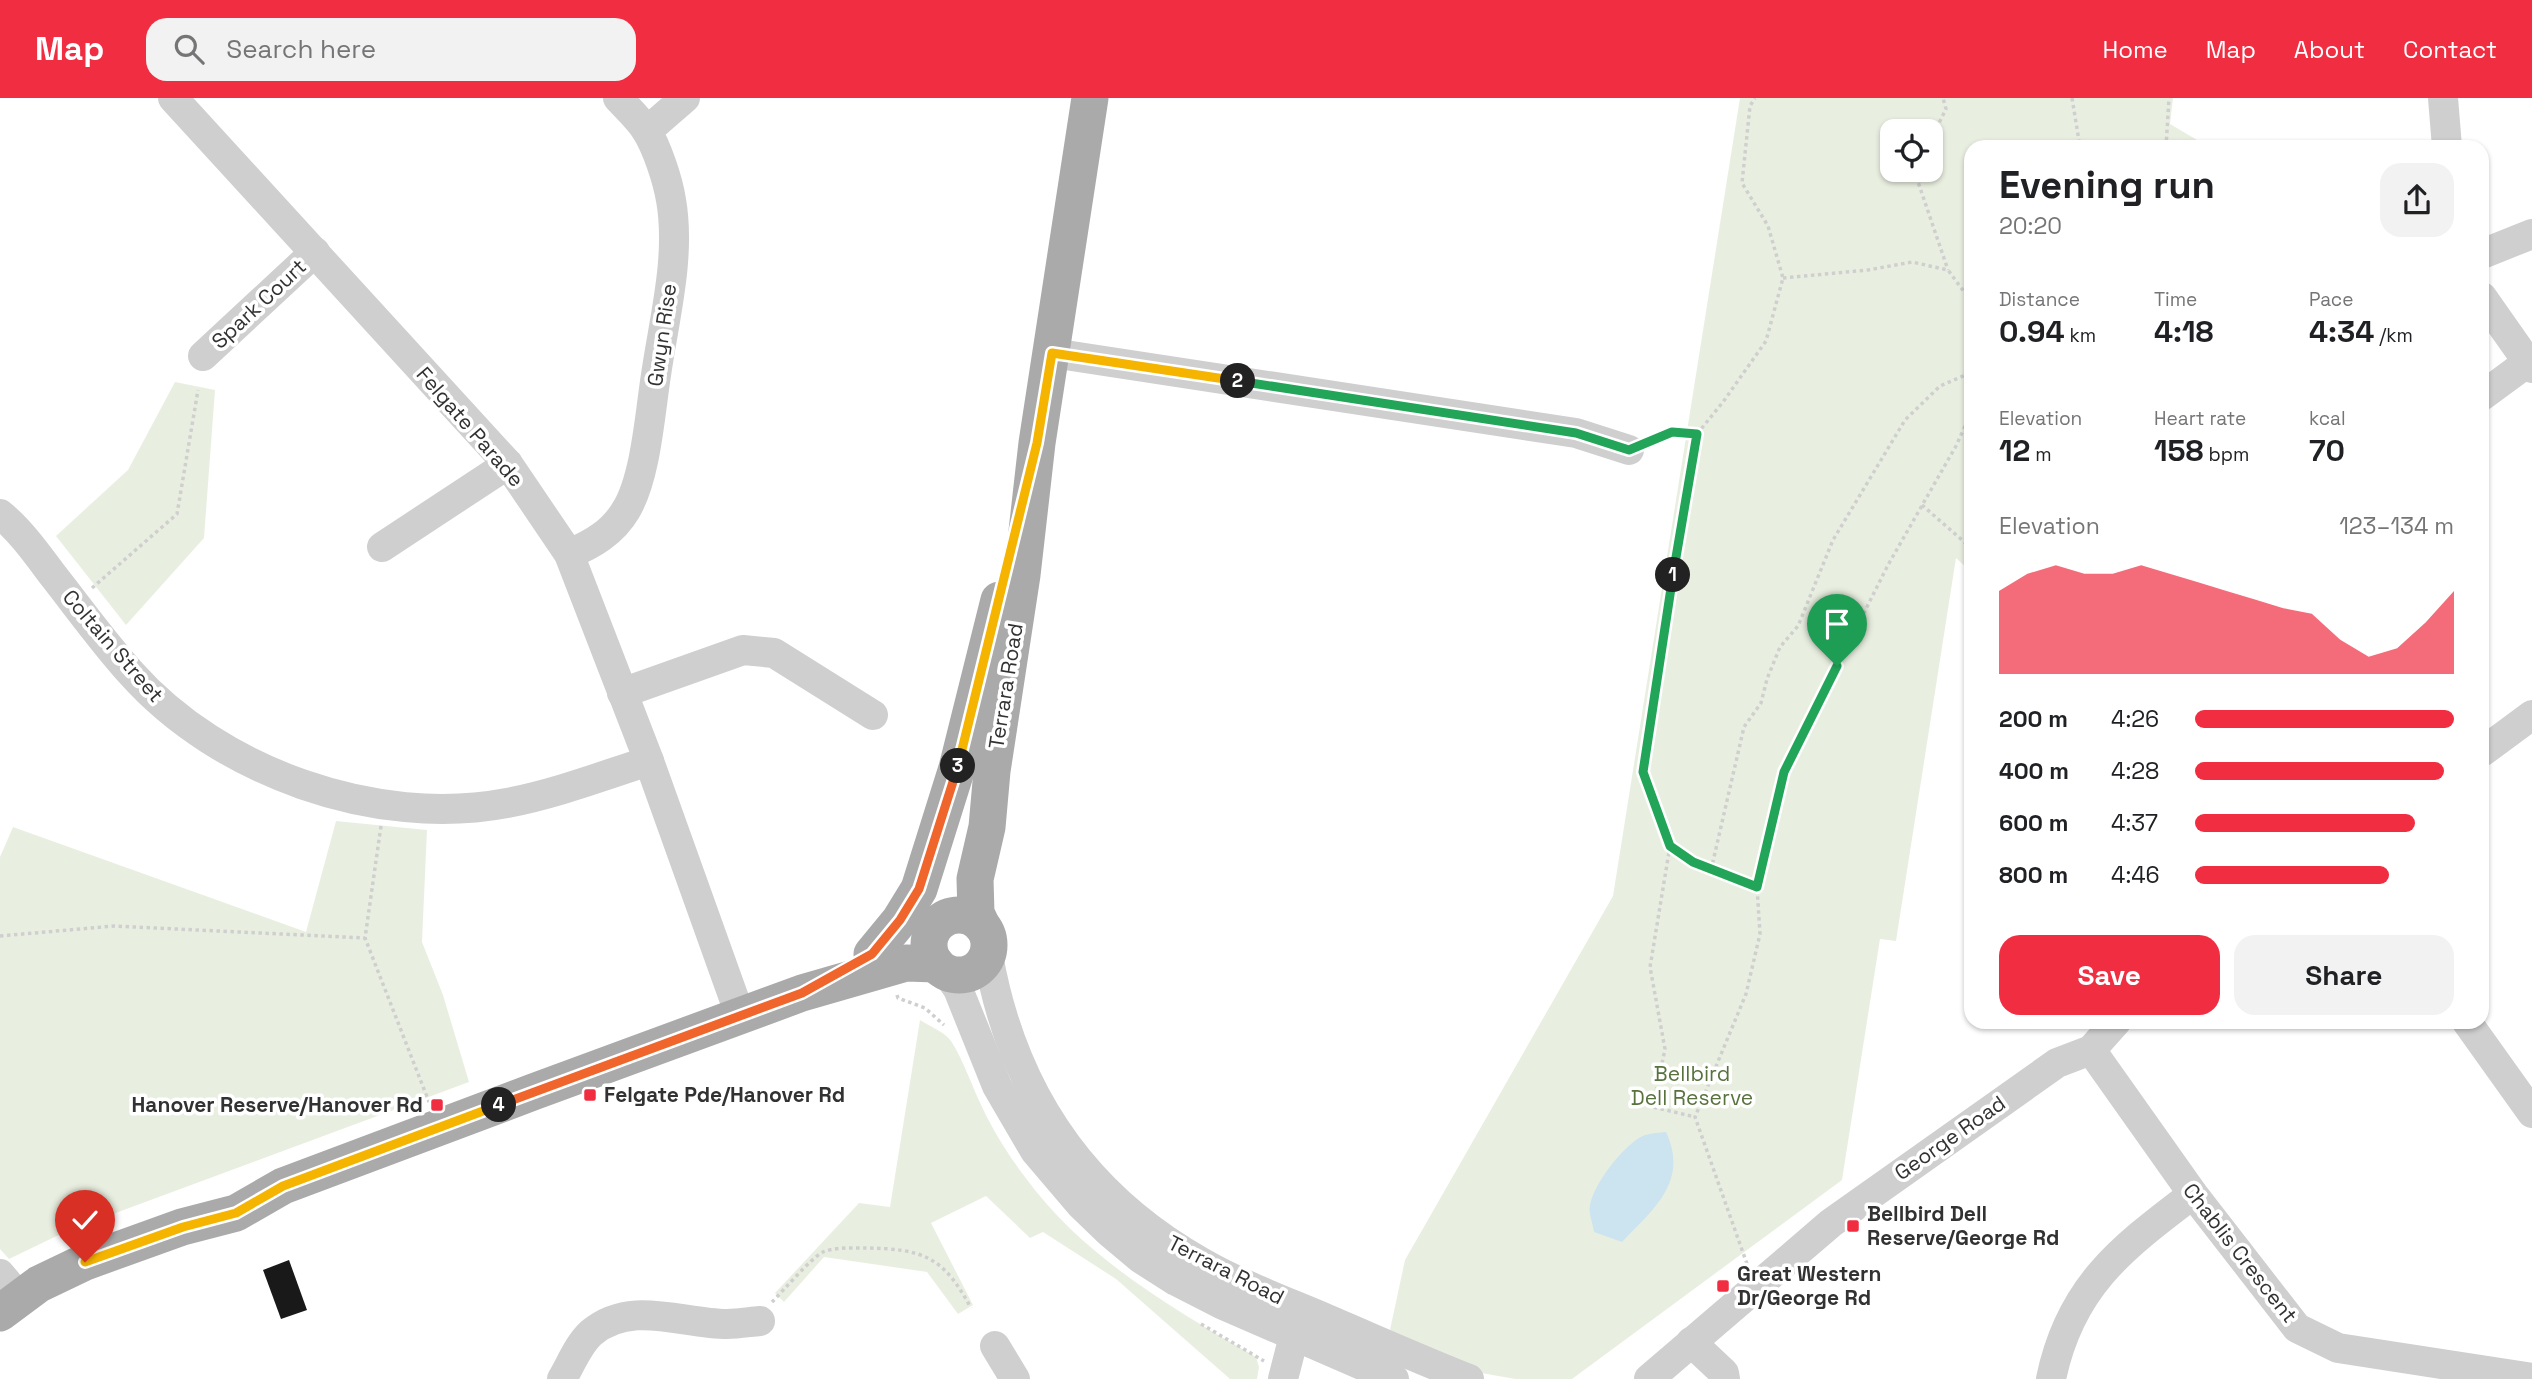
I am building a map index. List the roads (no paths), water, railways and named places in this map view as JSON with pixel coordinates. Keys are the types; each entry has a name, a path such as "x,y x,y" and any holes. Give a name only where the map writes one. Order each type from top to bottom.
{"main road":[{"name":"Terrara Road","path":"985,940 976,913 975,879 986,827 992,771 1009,673 1037,443 1090,98"},
{"name":"Terrara Road","path":"872,954 900,920 919,889 957,768 1037,443"},
{"name":"Terrara Road","path":"942,921 953,877 957,768"},
{"path":"7,1295 39,1284 85,1262 183,1227 209,1211 243,1196 283,1186 802,993 906,963 964,975 982,964 985,940 965,916 942,921 872,954 802,993"},
{"path":"941,969 929,945 931,935 942,921"}],"street":[{"name":"Felgate Parade","path":"173,98 508,464 569,554 649,761 740,1015"},
{"name":"Gwyn Rise","path":"569,554 588,546 613,529 628,508 640,475 669,285 674,236 671,199 647,131 618,98"},
{"path":"647,131 685,98"},
{"path":"2443,98 2446,140"},
{"path":"2489,251 2532,234"},
{"name":"Spark Court","path":"203,356 315,252"},
{"path":"2489,307 2530,365 2489,391"},
{"path":"1052,353 1576,433 1629,450"},
{"path":"382,547 508,464"},
{"name":"Coltain Street","path":"0,514 41,558 132,674 168,709 217,744 254,765 296,782 338,795 383,803 419,808 458,808 506,804 649,761"},
{"path":"622,693 743,650 774,653 873,715"},
{"path":"2489,747 2532,715"},
{"name":"Terrara Road","path":"985,940 994,990 1023,1071 1053,1128 1076,1160 1125,1209 1163,1239 1236,1280 1302,1324 1394,1379"},
{"name":"Terrara Road","path":"941,969 958,989 997,1086 1035,1151 1081,1205 1140,1258 1177,1281 1460,1376"},
{"name":"George Road","path":"1649,1379 1831,1223 2057,1063 2091,1050 2110,1029"},
{"path":"2472,1029 2532,1113"},
{"name":"Chablis Crescent","path":"2091,1050 2193,1194 2297,1328 2338,1348 2532,1378"},
{"path":"2051,1379 2072,1316 2103,1270 2120,1251 2193,1194"},
{"path":"562,1379 590,1334 615,1319 647,1315 727,1324 760,1321"},
{"path":"1283,1379 1302,1324"},
{"path":"1691,1342 1724,1373 1725,1379"},
{"path":"995,1346 1012,1378"}],"water":[{"path":"1666,1132 1672,1149 1671,1180 1656,1206 1622,1242 1594,1232 1590,1205 1609,1168 1624,1150 1639,1138"}],"place":[{"name":"Felgate Pde/Hanover Rd","path":"590,1095"},
{"name":"Hanover Reserve/Hanover Rd","path":"437,1105"},
{"name":"Bellbird Dell Reserve/George Rd","path":"1853,1226"},
{"name":"Great Western Dr/George Rd","path":"1723,1286"}],"park label":[{"name":"Bellbird Dell Reserve","path":"1692,1086"}]}
